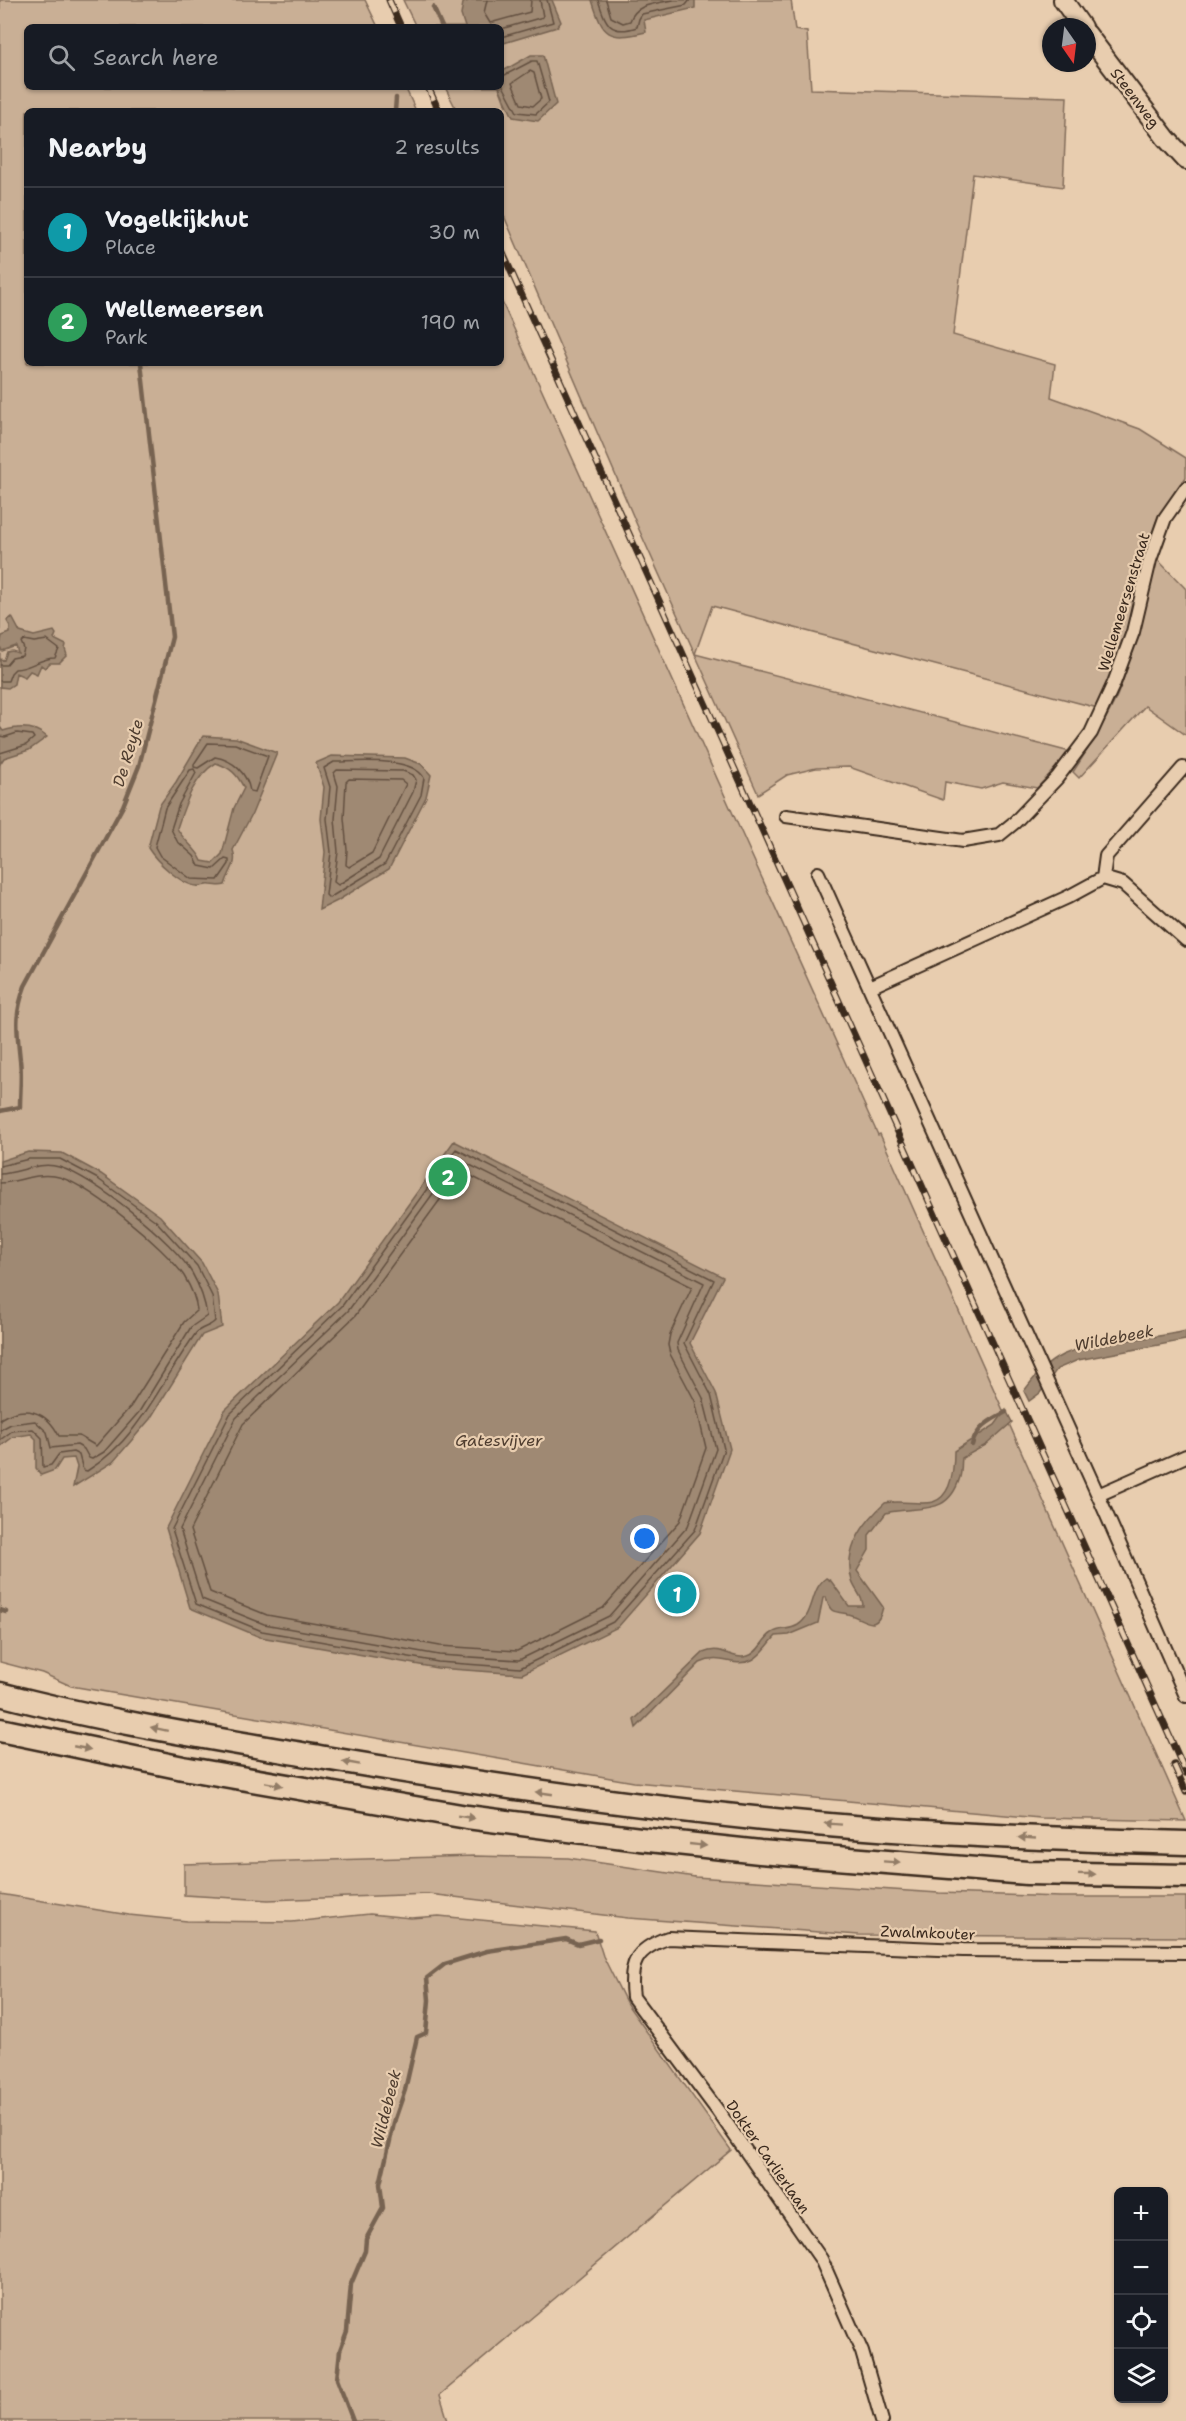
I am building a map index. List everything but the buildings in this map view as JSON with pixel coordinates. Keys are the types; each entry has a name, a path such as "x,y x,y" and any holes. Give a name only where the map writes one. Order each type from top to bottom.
{"highway":[{"path":"0,1694 32,1703 190,1735 470,1783 602,1801 757,1819 1015,1838 1178,1843"},
{"path":"0,1731 183,1768 467,1817 640,1839 760,1852 1015,1872 1185,1876"}],"main road":[{"path":"1063,0 1076,18"},
{"name":"Steenweg","path":"1096,46 1166,138 1186,160"}],"street":[{"name":"Wellemeersenstraat","path":"786,816 963,841 999,835 1015,822 1057,778 1091,733 1114,683 1133,632 1150,560 1161,529 1177,499 1186,488"},
{"path":"1103,879 1106,856 1183,768"},
{"path":"818,873 1186,1695"},
{"path":"870,987 1103,879 1123,884 1186,940"},
{"path":"1098,1495 1186,1456"},
{"name":"Zwalmkouter","path":"668,1938 963,1950 1186,1952"},
{"name":"Dokter Carlierlaan","path":"668,1938 651,1944 635,1959 630,1977 633,1997 718,2110 821,2259 862,2352 882,2421"}],"shaded area":[{"path":"0,0 365,0 377,24 24,24 24,90 406,90 415,108 24,108 24,366 504,366 504,307 878,1135 880,1134 1186,1821 1040,1818 634,1782 71,1686 42,1673 0,1662"},
{"path":"403,0 791,0 795,30 807,32 811,89 1067,97 1063,187 973,174 953,335 1055,364 1051,397 1140,429 1186,458 1186,477 1156,522 1118,661 1098,708 712,606 695,654 504,216 504,108 456,108 446,90 500,90 506,106 504,24 415,24"},
{"path":"1155,557 1186,589 1186,735 1145,706 1079,778 1073,772 1107,716 1123,679 1134,645"},
{"path":"695,654 1070,752 1037,788 1003,782 981,789 945,782 943,800 849,767 816,768 787,775 758,794"},
{"path":"475,1856 568,1858 695,1877 939,1893 1060,1897 1186,1897 1186,1937 859,1935 628,1918 429,1894 268,1900 184,1895 184,1864"},
{"path":"0,1894 129,1915 187,1921 292,1922 370,1914 411,1918 439,1916 595,1931 603,1956 627,2004 731,2150 440,2395 448,2421 0,2421"}],"water":[{"path":"471,0 552,0 561,22 557,27 504,43 504,24 464,24 461,15 463,3"},
{"path":"592,0 695,0 695,8 644,20 646,32 623,36 609,33 604,28"},
{"path":"531,55 543,55 556,104 538,121 513,117 500,90 504,90 504,70"},
{"path":"12,617 20,632 34,636 54,631 56,634 54,639 66,645 67,655 59,663 50,663 45,668 41,665 37,674 30,671 25,677 16,673 14,684 8,688 0,687 0,659 4,660 7,652 18,653 16,646 2,651 0,646 2,636 10,633 7,621"},
{"path":"0,727 3,731 15,728 32,729 47,737 29,750 4,758 0,764"},
{"path":"203,736 236,738 277,753 252,814 233,850 234,864 225,885 191,885 163,865 148,848 159,806","holes":["216,763 230,769 244,788 234,808 222,854 213,863 202,861 177,828 196,783"]},
{"path":"332,756 405,758 421,764 431,775 426,797 389,869 319,910 325,852 321,819 324,787 316,763"},
{"name":"Gatesvijver","path":"454,1141 723,1277 690,1343 716,1393 730,1449 700,1533 618,1627 522,1674 437,1668 260,1637 190,1608 166,1528 225,1410 338,1302"},
{"path":"28,1152 62,1153 101,1174 160,1216 202,1263 218,1294 222,1327 202,1335 150,1419 113,1462 73,1487 77,1467 74,1458 62,1459 55,1470 41,1475 36,1468 36,1439 31,1434 13,1437 1,1446 0,1444 0,1161"},
{"path":"1186,1331 1186,1340 1078,1360 1057,1369 1040,1393 1029,1401 1024,1391 1047,1365 1070,1352 1085,1347"},
{"path":"1006,1410 1012,1422 986,1445 962,1458 960,1477 955,1490 948,1499 931,1507 886,1513 869,1535 869,1550 857,1571 883,1607 878,1620 871,1623 846,1613 835,1612 830,1608 826,1597 823,1598 818,1623 789,1635 776,1636 752,1660 739,1663 708,1660 700,1663 636,1728 634,1720 703,1653 716,1650 736,1656 748,1656 755,1652 772,1633 798,1625 807,1615 817,1588 826,1578 831,1581 849,1606 863,1606 862,1599 852,1581 850,1559 857,1538 869,1519 885,1503 928,1503 940,1499 945,1494 951,1480 954,1451 995,1425"}],"waterway":[{"name":"De Reyte","path":"433,7 441,24"},
{"name":"De Reyte","path":"395,108 396,98"},
{"name":"De Reyte","path":"0,1111 20,1107 21,1072 17,1023 25,986 123,806 139,766 172,637 141,366"},
{"name":"Wildebeek","path":"972,1445 980,1429 1006,1412"},
{"path":"0,1610 6,1612"},
{"name":"Wildebeek","path":"353,2421 337,2379 340,2350 347,2331 351,2284 365,2251 366,2239 383,2208 380,2184 395,2119 405,2090 417,2037 426,2033 429,2000 427,1978 445,1964 487,1951 566,1939 578,1944 599,1939"}],"railway":[{"path":"389,0 400,24"},
{"path":"429,90 438,108"},
{"path":"504,256 1186,1773"},
{"path":"1174,1765 1186,1792"}],"place":[{"name":"Wellemeersen","path":"448,1177"},
{"name":"Vogelkijkhut","path":"677,1594"}]}
